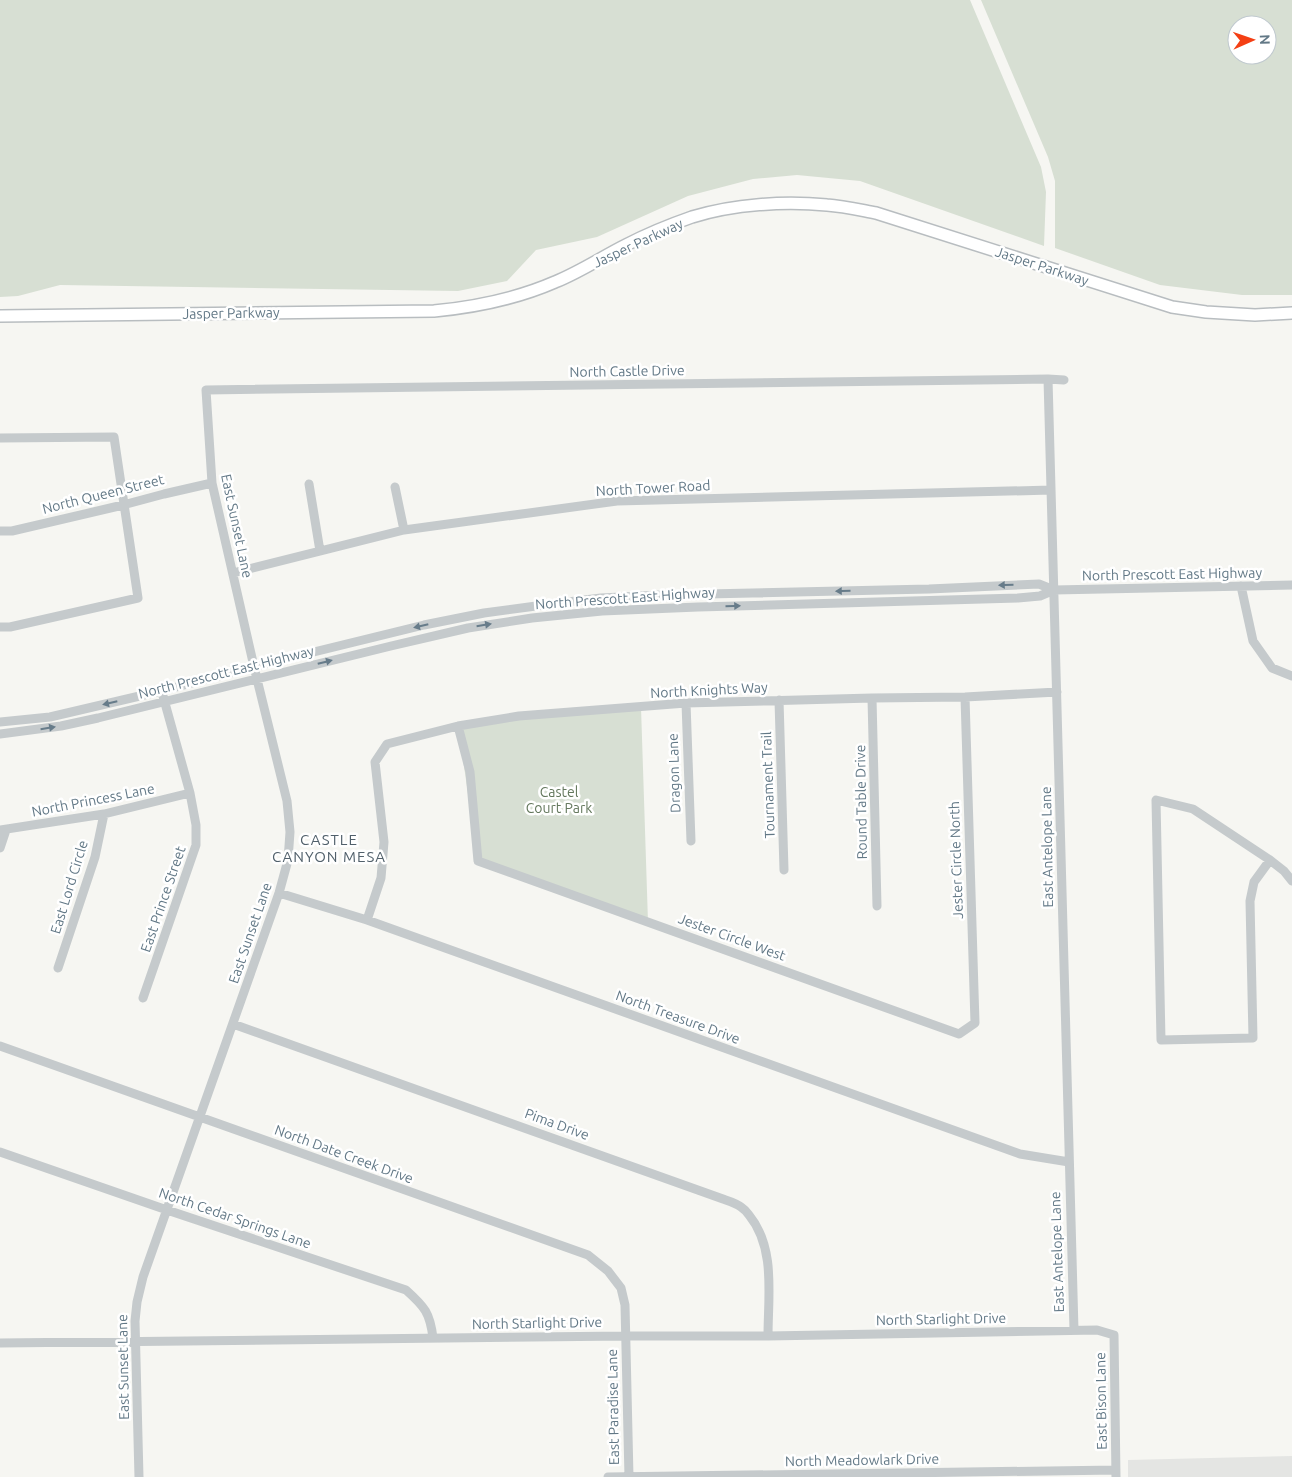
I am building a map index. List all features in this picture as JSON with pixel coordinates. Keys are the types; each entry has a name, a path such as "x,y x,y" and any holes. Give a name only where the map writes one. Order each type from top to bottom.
{"main road":[{"name":"Jasper Parkway","path":"0,316 398,312 465,308 500,302 548,285 583,269 626,245 693,217 754,205 791,203 828,205 876,213 1172,307 1206,312 1292,315"}],"street":[{"path":"1048,379 1064,380"},
{"name":"North Castle Drive","path":"206,390 1048,379"},
{"name":"East Antelope Lane","path":"1048,379 1074,1330"},
{"name":"East Sunset Lane","path":"140,1477 135,1321 141,1285 279,893 288,860 290,832 287,801 255,672 212,483 206,390"},
{"path":"0,438 114,437 138,598 10,627 0,627"},
{"name":"North Queen Street","path":"0,531 12,531 212,483"},
{"path":"308,484 320,551"},
{"path":"395,487 404,530"},
{"name":"North Tower Road","path":"233,573 404,530 617,501 1051,490"},
{"name":"North Prescott East Highway","path":"0,734 61,726 98,718 164,701 255,672 432,624 484,613 601,598 1039,584 1054,590"},
{"name":"North Prescott East Highway","path":"0,722 50,717 161,691 468,628 539,617 602,611 778,604 1018,598 1040,596 1054,590 1292,585"},
{"path":"1241,586 1254,642 1272,668 1292,676"},
{"path":"778,592 778,604"},
{"path":"538,606 539,617"},
{"name":"East Prince Street","path":"143,998 196,845 196,825 190,793 161,691"},
{"name":"North Knights Way","path":"367,920 381,878 384,842 375,762 387,744 458,726 519,716 686,703 965,697 1057,692"},
{"name":"Jester Circle North","path":"965,697 975,1023"},
{"name":"Round Table Drive","path":"872,698 878,906"},
{"name":"Tournament Trail","path":"779,700 784,870"},
{"name":"Dragon Lane","path":"686,703 690,841"},
{"name":"Jester Circle West","path":"458,726 470,772 478,861 959,1034 975,1023"},
{"name":"North Princess Lane","path":"3,830 104,814 190,793"},
{"path":"1270,860 1254,882 1250,901 1253,1038 1161,1040 1156,800 1193,809 1270,860 1284,871 1292,881"},
{"name":"East Lord Circle","path":"58,968 95,857 104,814"},
{"path":"0,848 3,830"},
{"name":"North Treasure Drive","path":"279,893 367,920 1020,1154 1069,1162"},
{"name":"Pima Drive","path":"233,1024 714,1195 742,1208 754,1221 761,1234 766,1251 768,1268 768,1336"},
{"name":"North Date Creek Drive","path":"0,1046 588,1255 608,1271 621,1288 625,1305 626,1336"},
{"name":"North Cedar Springs Lane","path":"0,1152 406,1290 421,1304 431,1321 433,1338"},
{"name":"North Starlight Drive","path":"0,1343 768,1336 1074,1330"},
{"name":"East Bison Lane","path":"1074,1330 1097,1330 1114,1335 1116,1474"},
{"name":"East Paradise Lane","path":"626,1336 629,1477"},
{"name":"North Meadowlark Drive","path":"608,1477 1116,1474"}],"shaded area":[{"path":"1292,1456 1292,1477 1128,1477 1128,1460"}],"green space":[{"path":"0,0 970,0 1041,167 1046,192 1044,246 860,181 797,175 753,179 688,196 597,237 536,250 507,281 458,291 60,285 18,296 0,297"},
{"path":"981,0 1292,0 1292,295 1242,295 1160,285 1055,248 1055,181 1048,157"},
{"name":"Castel Court Park","path":"641,707 648,922 478,861 458,726"}],"district":[{"name":"CASTLE CANYON MESA","path":"329,848"}]}
